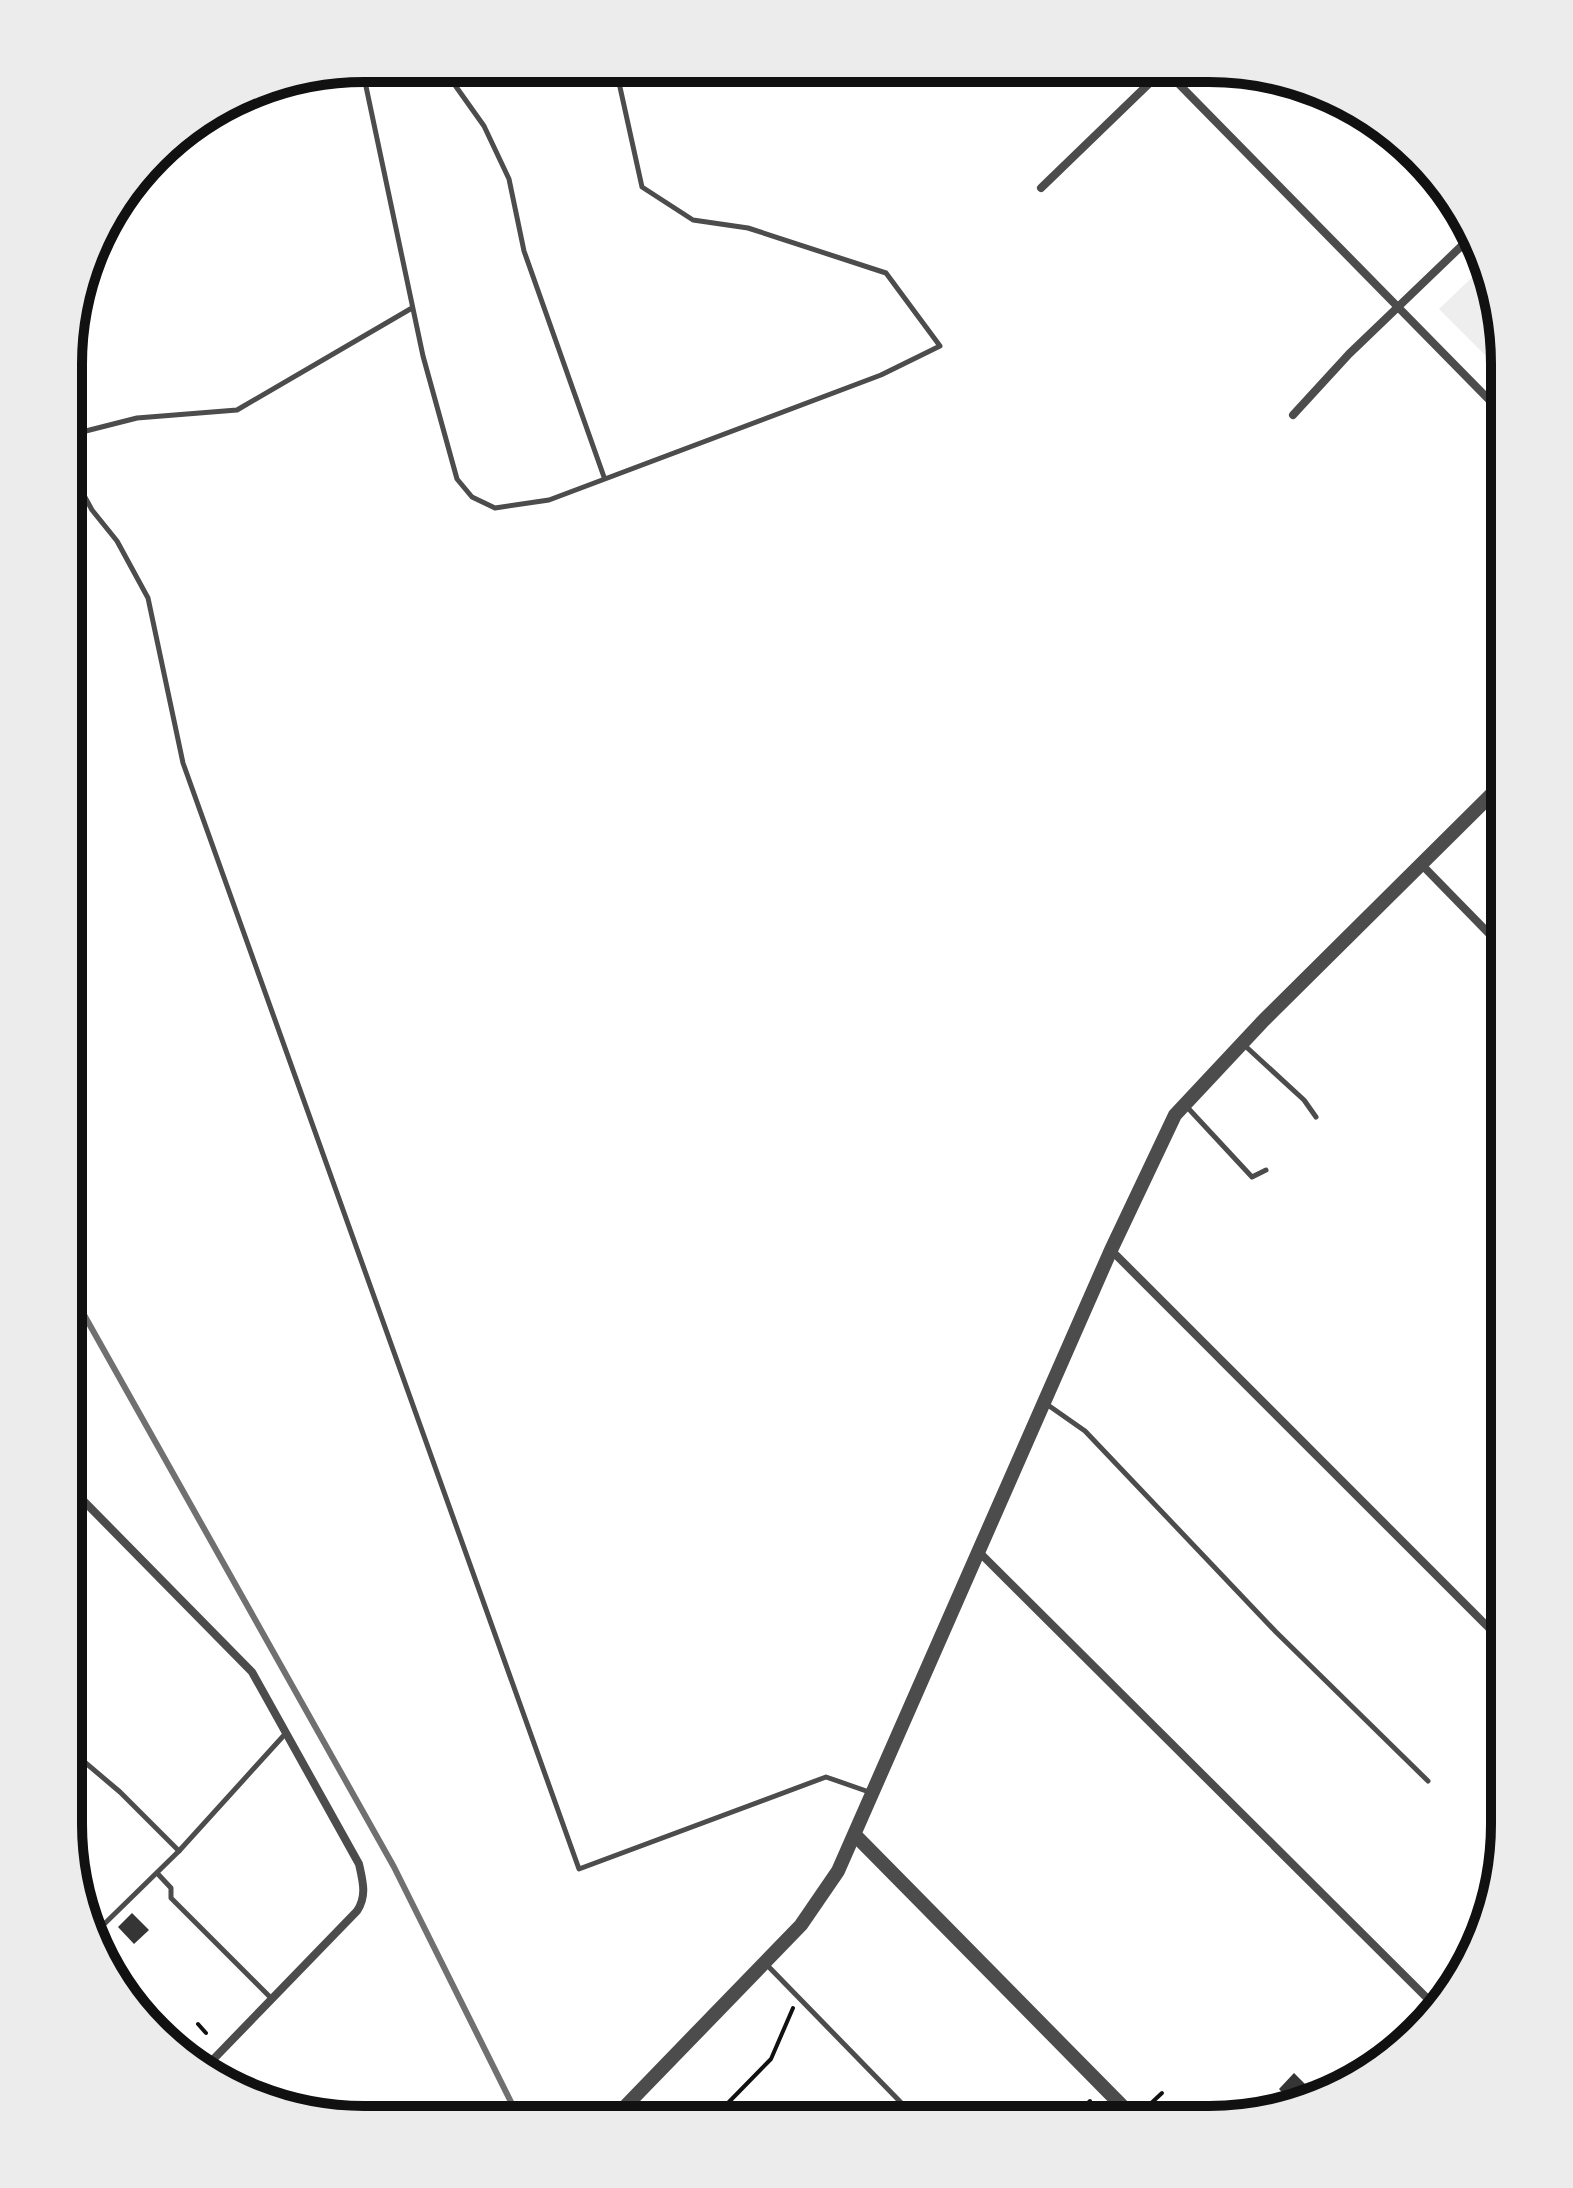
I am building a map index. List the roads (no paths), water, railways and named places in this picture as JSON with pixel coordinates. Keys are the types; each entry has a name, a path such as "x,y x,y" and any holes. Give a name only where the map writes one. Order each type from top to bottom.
{"street":[{"path":"1041,188 1151,82"},
{"path":"1176,82 1491,402"},
{"path":"1293,415 1464,243"},
{"path":"626,2106 765,1963 823,1897 855,1835 1163,1135 1184,1104 1242,1042 1491,795"},
{"path":"1420,863 1491,935"},
{"path":"1111,1250 1490,1629"},
{"path":"82,1499 252,1672 359,1864 364,1886 363,1903 211,2061"},
{"path":"980,1553 1429,2000"},
{"path":"855,1835 1123,2106"}],"lane":[{"path":"365,83 412,308 457,479 472,497 495,508 549,500 866,380 940,346 886,273 748,228 693,220 642,187 619,83"},
{"path":"453,83 484,126 509,179 524,251 604,477"},
{"path":"82,432 137,418 237,410 412,308"},
{"path":"82,492 117,541 148,598 183,763 579,1869 826,1777 873,1793"},
{"path":"1242,1042 1304,1100 1316,1117"},
{"path":"1184,1104 1252,1177 1266,1170"},
{"path":"1044,1402 1085,1431 1276,1632 1428,1781"},
{"path":"101,1927 179,1851 286,1733"},
{"path":"82,1760 120,1792 179,1851"},
{"path":"157,1873 171,1888 171,1898 272,1999"},
{"path":"765,1963 904,2106"}],"railway":[{"path":"82,1311 394,1867 513,2106"}]}
